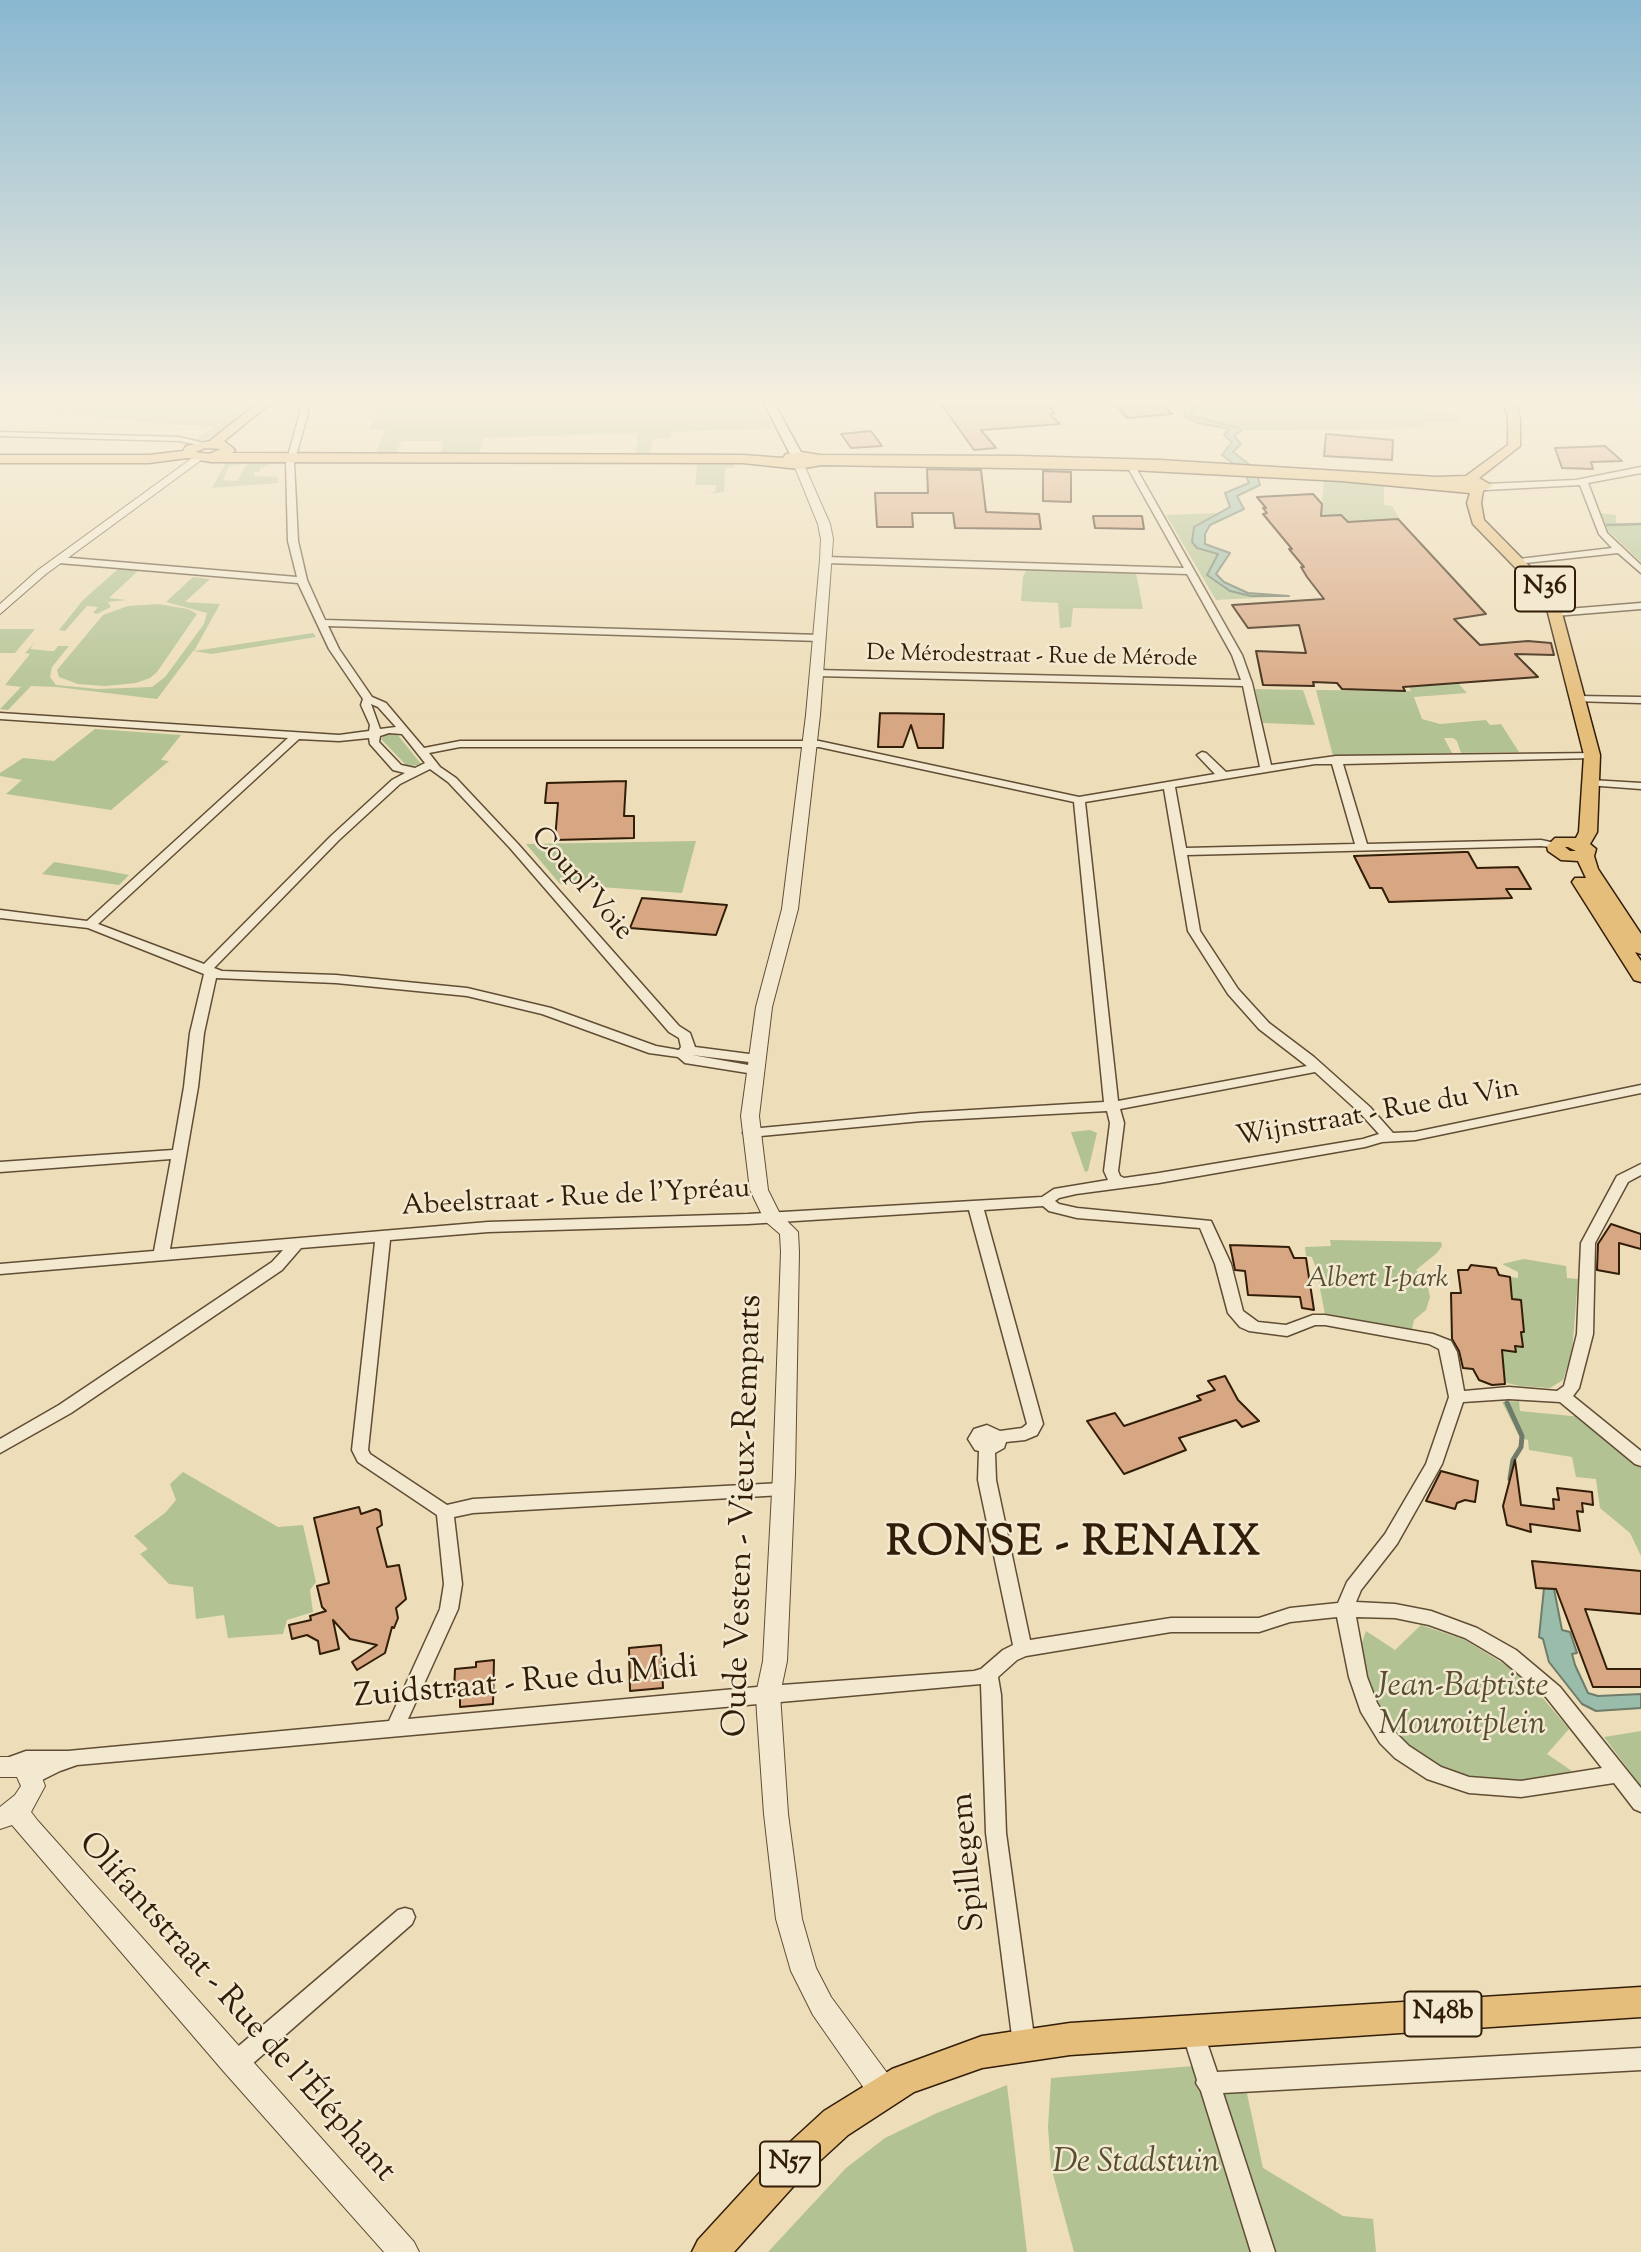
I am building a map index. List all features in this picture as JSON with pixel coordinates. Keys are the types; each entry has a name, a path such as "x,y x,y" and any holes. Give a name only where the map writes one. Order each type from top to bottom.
{"main road":[{"name":"N36","path":"1476,506 1478,521 1546,591 1555,613 1592,755 1588,832 1572,851"},
{"path":"1572,851 1638,961"},
{"name":"N48b","path":"1024,2044 1246,2026 1641,2002"},
{"name":"N57","path":"710,2252 816,2140 883,2091 950,2062 1024,2044"}],"street":[{"path":"0,610 129,506"},
{"path":"293,506 293,541 302,580 334,649 368,699 366,705 375,725 375,740 397,768 447,777"},
{"name":"Oude Vesten - Vieux-Remparts","path":"817,506 827,539 809,744 790,909 764,1007 755,1064 750,1133 759,1190 772,1217 789,1232 790,1252 775,1661 768,1694 776,1814 789,1919 800,1958 822,2006 883,2091"},
{"path":"1154,506 1237,655 1247,683 1266,769"},
{"path":"1592,506 1603,534 1641,570"},
{"path":"1519,562 1618,550"},
{"path":"59,560 302,580"},
{"path":"826,560 1190,571"},
{"path":"1555,613 1641,606"},
{"path":"323,623 820,638"},
{"name":"De Mérodestraat - Rue de Mérode","path":"816,673 1247,683"},
{"name":"Coupl'Voie","path":"368,699 382,705 423,751 431,764 447,777 522,855 674,1028 675,1053"},
{"path":"1577,699 1641,701"},
{"path":"0,716 375,740 389,730 403,731"},
{"path":"90,925 296,736"},
{"path":"423,751 460,744 828,745 1079,800 1336,760 1592,755"},
{"path":"1202,755 1224,777"},
{"path":"1336,760 1362,848"},
{"path":"161,1255 208,971 335,838 396,782 431,764"},
{"path":"1591,783 1641,786"},
{"path":"1169,786 1194,931 1233,991 1256,1017 1365,1110 1389,1137"},
{"path":"1079,800 1112,1106 1117,1129 1111,1171 1115,1181 1122,1183"},
{"path":"1180,852 1541,843 1572,851"},
{"path":"0,914 90,925 227,976 376,982 467,992 528,1006 643,1047 675,1053 690,1060 755,1064"},
{"path":"750,1133 921,1117 1112,1106 1317,1068"},
{"name":"Wijnstraat - Rue du Vin","path":"1046,1201 1058,1192 1389,1137 1415,1136 1641,1089"},
{"path":"0,1167 179,1154"},
{"path":"1563,1396 1574,1382 1584,1344 1588,1243 1622,1179 1639,1170"},
{"path":"1046,1201 1054,1208 1077,1213 1206,1224 1223,1264 1236,1312 1245,1322 1255,1327 1287,1331 1313,1320 1323,1320 1439,1342 1448,1352 1457,1397 1434,1465 1391,1539 1353,1587 1345,1609 1358,1677 1368,1706 1387,1737 1418,1764 1451,1780 1504,1790 1556,1785 1618,1774"},
{"name":"Abeelstraat - Rue de l'Ypréau","path":"0,1269 488,1227 772,1217 1046,1201"},
{"path":"975,1205 1003,1314 1035,1419 1035,1427 1029,1433 993,1442 987,1480 1023,1649"},
{"path":"383,1237 360,1450 364,1458 445,1512 473,1506 782,1489"},
{"path":"0,1447 65,1409 277,1266 296,1244"},
{"path":"1457,1397 1509,1393 1563,1396 1641,1460"},
{"path":"394,1729 449,1609 453,1584 452,1559 445,1512"},
{"path":"988,1674 1010,1655 1023,1649 1171,1625 1259,1625 1290,1615 1345,1609 1417,1615 1450,1624 1488,1642 1526,1666 1553,1692 1641,1803"},
{"name":"Zuidstraat - Rue du Midi","path":"14,1769 69,1759 768,1694 951,1681 988,1674"},
{"name":"Spillegem","path":"988,1674 992,1695 996,1833 1024,2044"},
{"path":"8,1814 30,1796 33,1786 14,1769"},
{"name":"Olifantstraat - Rue de l'Éléphant","path":"8,1814 29,1829 234,2064 404,2252"},
{"path":"234,2064 405,1917"},
{"path":"1193,2032 1264,2252"},
{"path":"1208,2082 1641,2059"}],"green space":[{"path":"1322,506 1392,506 1400,519 1348,522 1341,515 1321,516"},
{"path":"1217,513 1192,530 1194,546 1219,554 1207,572 1230,591 1274,597 1216,600 1166,515"},
{"path":"1599,513 1616,515 1616,523 1622,525 1641,525 1641,562 1604,527"},
{"path":"118,569 139,570 109,598 127,600 108,602 111,607 97,614 93,613 98,607 87,606 65,631 59,630 83,600"},
{"path":"1026,571 1136,573 1143,609 1073,608 1071,627 1060,628 1058,603 1021,601 1023,577"},
{"path":"193,577 210,579 185,602 220,604 194,651 313,633 316,637 212,654 193,651 157,699 31,686 8,710 0,709 21,687 5,685 30,654 25,653 35,642 30,649 54,651 58,646 69,646 52,667 50,677 56,685 98,689 152,687 165,677 204,624 207,613 166,602"},
{"path":"158,604 188,609 197,614 150,678 136,683 105,686 78,684 59,677 57,670 103,615 128,606"},
{"path":"0,629 35,629 15,653 0,653"},
{"path":"1458,683 1467,693 1414,697 1422,719 1440,724 1486,720 1490,725 1501,724 1519,752 1461,753 1457,741 1444,738 1452,753 1333,756 1316,690 1411,691 1409,686"},
{"path":"1255,689 1303,690 1315,725 1263,723"},
{"path":"95,729 181,735 161,760 169,761 111,810 6,794 22,780 0,776 0,773 23,758 54,761"},
{"path":"386,734 397,734 421,764 408,767 381,739"},
{"path":"696,841 682,893 560,884 526,844"},
{"path":"54,862 129,875 119,885 42,874"},
{"path":"1090,1130 1097,1133 1088,1171 1085,1172 1071,1132"},
{"name":"Albert I-park","path":"1330,1240 1441,1242 1442,1246 1437,1253 1416,1270 1427,1283 1430,1297 1426,1310 1414,1320 1412,1329 1325,1314 1316,1269 1312,1257 1306,1256 1305,1247 1331,1246"},
{"path":"1524,1259 1566,1266 1567,1278 1578,1279 1572,1352 1563,1380 1550,1388 1520,1386 1507,1383 1504,1378 1502,1350 1515,1352 1515,1346 1522,1347 1521,1332 1524,1331 1521,1301 1512,1299 1510,1277 1518,1278 1518,1272 1502,1264"},
{"path":"1519,1401 1520,1411 1582,1417 1641,1466 1641,1556 1630,1533 1600,1508 1596,1479 1576,1477 1572,1457 1529,1450 1528,1440 1520,1438 1502,1402"},
{"path":"183,1472 278,1527 303,1525 316,1582 310,1590 313,1612 287,1620 283,1634 228,1638 224,1615 196,1619 193,1587 169,1584 140,1554 148,1549 134,1536 165,1513 176,1500 170,1484"},
{"name":"Jean-Baptiste Mouroitplein","path":"1421,1625 1465,1640 1525,1677 1569,1729 1547,1754 1572,1771 1555,1777 1516,1782 1475,1778 1455,1773 1416,1753 1388,1725 1378,1709 1366,1676 1361,1645 1366,1631 1395,1650"},
{"path":"1641,1731 1641,1786 1604,1737"},
{"name":"De Stadstuin","path":"1193,2066 1252,2252 1074,2252 1051,2167 1048,2127 1051,2078"},
{"path":"1007,2085 1027,2252 768,2252 846,2168 885,2138 937,2113"},
{"path":"1246,2089 1263,2168 1343,2216 1373,2219 1376,2252 1272,2252 1221,2091"}],"shaded area":[{"path":"1242,506 1244,509 1210,525 1205,534 1205,544 1230,553 1216,574 1224,582 1248,593 1289,596 1251,596 1230,591 1207,575 1218,554 1197,548 1192,542 1194,527 1230,507"},
{"path":"1544,1588 1554,1589 1562,1630 1570,1632 1577,1653 1572,1654 1575,1665 1588,1693 1598,1696 1641,1694 1641,1708 1596,1711 1582,1704 1549,1662 1543,1639 1539,1637"}],"building":[{"path":"876,506 985,506 986,512 1039,514 1041,529 955,528 953,513 912,513 913,527 877,527"},
{"path":"1264,506 1322,506 1321,516 1341,515 1348,522 1398,519 1486,614 1454,619 1480,645 1528,641 1551,643 1554,655 1515,654 1538,677 1403,687 1405,691 1342,689 1337,683 1313,682 1314,686 1263,685 1256,651 1306,653 1299,625 1248,628 1232,605 1324,599 1289,549 1292,549 1263,514 1267,513 1263,508 1266,508"},
{"path":"1093,516 1142,516 1144,529 1095,528"},
{"path":"880,713 944,714 943,748 918,748 911,725 903,747 878,747"},
{"path":"626,781 624,816 634,816 634,838 555,840 558,803 545,803 547,783"},
{"path":"1468,852 1477,868 1518,867 1531,889 1506,889 1512,898 1389,902 1382,888 1370,888 1354,856"},
{"path":"642,898 727,905 716,935 630,928"},
{"path":"1611,1224 1641,1234 1641,1249 1619,1243 1619,1274 1597,1270 1598,1244"},
{"path":"1230,1245 1289,1247 1294,1258 1306,1258 1314,1310 1302,1308 1300,1297 1248,1295 1245,1271 1235,1270"},
{"path":"1471,1265 1496,1268 1499,1275 1510,1277 1512,1299 1521,1300 1523,1347 1515,1346 1516,1352 1502,1350 1505,1384 1492,1385 1479,1380 1473,1369 1463,1368 1459,1351 1452,1339 1451,1293 1461,1293 1458,1270 1468,1270"},
{"path":"1225,1376 1238,1400 1259,1421 1242,1427 1236,1420 1179,1438 1186,1450 1124,1474 1087,1421 1115,1413 1124,1426 1201,1400 1197,1396 1215,1390 1208,1381"},
{"path":"1515,1460 1521,1505 1554,1509 1553,1499 1559,1500 1557,1488 1592,1492 1593,1505 1582,1503 1583,1512 1577,1511 1580,1531 1530,1524 1531,1532 1507,1525 1503,1506"},
{"path":"1441,1471 1478,1481 1475,1502 1465,1500 1457,1503 1455,1509 1426,1501"},
{"path":"359,1507 361,1514 376,1509 380,1511 382,1525 377,1528 387,1567 399,1565 406,1599 396,1608 398,1618 394,1628 392,1627 385,1653 357,1670 352,1662 377,1645 350,1639 333,1620 339,1649 320,1654 318,1641 307,1635 292,1639 289,1625 311,1620 310,1616 326,1611 322,1607 317,1586 329,1583 314,1518"},
{"path":"1532,1561 1641,1571 1641,1614 1585,1609 1607,1669 1641,1669 1641,1687 1593,1687 1556,1589 1536,1588"},
{"path":"661,1645 663,1688 630,1691 629,1648"},
{"path":"494,1660 493,1704 460,1707 460,1692 454,1692 455,1669 476,1667 476,1662"}],"waterway":[{"path":"1607,525 1641,524"},
{"path":"1507,1403 1522,1436 1521,1447 1513,1460 1510,1479"}],"district":[{"name":"RONSE - RENAIX","path":"1074,1547"}]}
